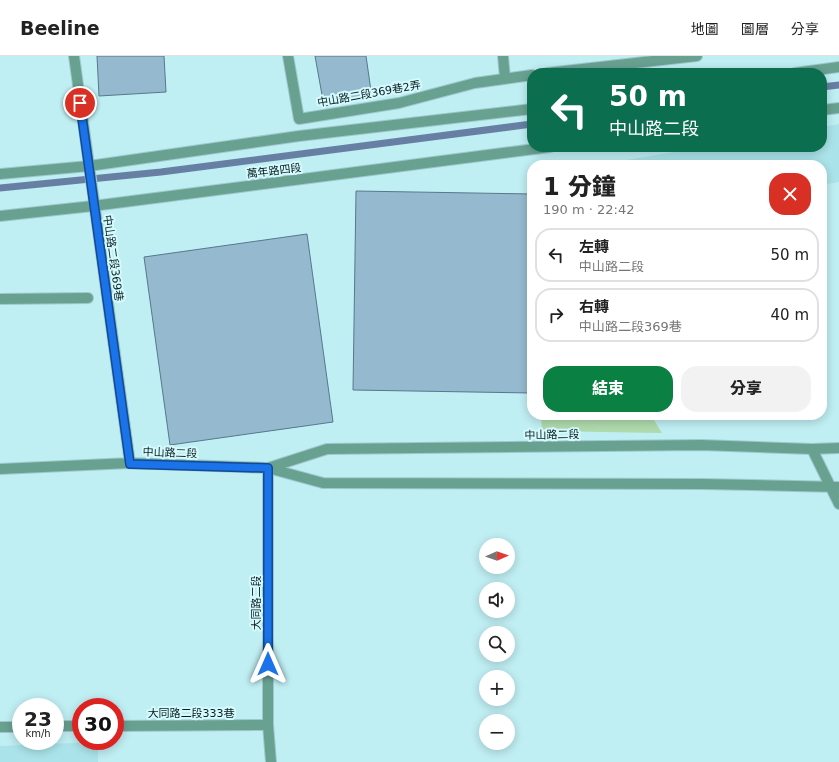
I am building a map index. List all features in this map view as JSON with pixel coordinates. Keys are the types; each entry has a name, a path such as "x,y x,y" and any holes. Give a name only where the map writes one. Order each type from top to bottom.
{"street":[{"name":"中山路二段369巷","path":"74,56 93,206 130,464"},
{"name":"中山路二段369巷2弄","path":"288,56 299,119 399,103 475,83 505,78"},
{"path":"503,56 505,78 527,76"},
{"path":"591,68 697,56"},
{"path":"827,69 839,67"},
{"path":"827,109 839,108"},
{"path":"0,174 89,166 298,136 527,110"},
{"name":"萬年路四段","path":"0,216 93,206 527,150"},
{"path":"0,299 88,298"},
{"name":"中山路二段","path":"268,468 327,449 701,445 812,449 839,448"},
{"path":"812,449 835,487 839,504"},
{"name":"中山路二段","path":"0,469 130,464 268,468 323,483 695,484 835,487"},
{"name":"大同路二段","path":"268,468 268,725 271,762"},
{"name":"大同路二段333巷","path":"124,726 268,725"},
{"path":"0,727 12,726"}],"shaded area":[{"path":"839,124 839,182 827,184 827,160 627,160 674,152 827,152 827,126"},
{"path":"64,743 72,743 72,750 98,750 98,762 0,762 0,746 12,746 12,750 64,750"}],"green space":[{"path":"541,420 654,420 662,433 542,431"}],"building":[{"path":"97,56 164,56 166,92 99,96"},
{"path":"315,56 366,56 372,98 324,106"},
{"path":"356,191 527,194 527,393 353,390"},
{"path":"307,234 333,422 170,445 144,257"}],"waterway":[{"path":"827,86 839,85"},
{"path":"0,188 161,172 527,125"}],"route":[{"path":"80,103 93,206 130,464 268,468 268,664"}]}
